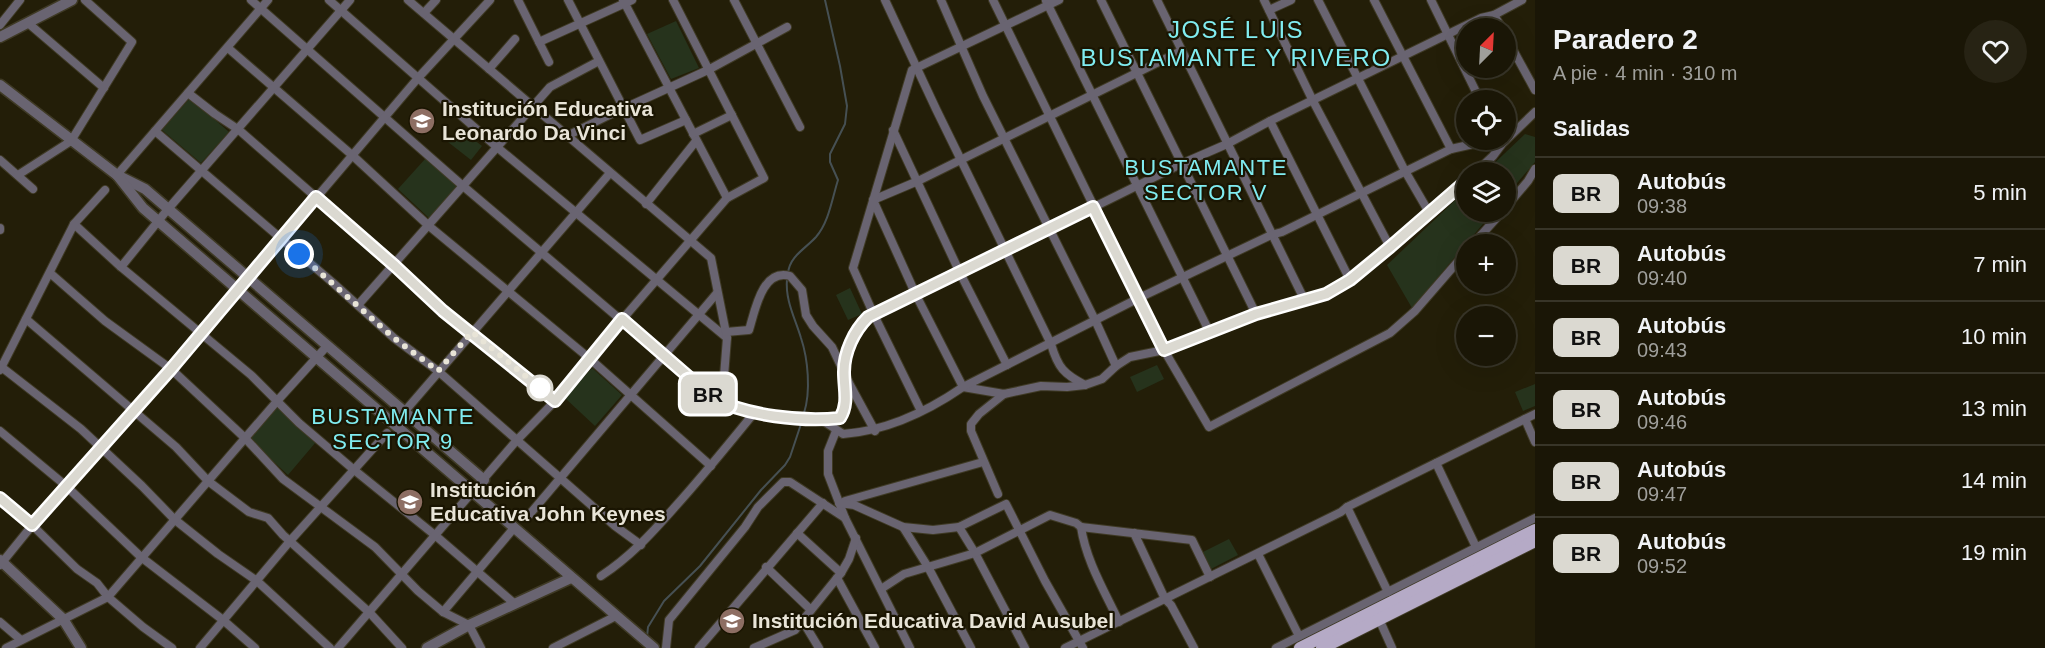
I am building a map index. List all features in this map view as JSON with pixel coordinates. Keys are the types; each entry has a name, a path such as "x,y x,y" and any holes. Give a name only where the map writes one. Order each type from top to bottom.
{"main road":[{"path":"1300,642 1535,531"},
{"path":"1322,648 1535,541"}],"street":[{"path":"0,25 20,0"},
{"path":"0,37 72,0"},
{"path":"18,175 71,141 132,42 85,0"},
{"path":"251,0 463,186 713,398 754,412 822,420 840,418 846,409 844,369 847,350 855,333 873,313 916,295 1522,0"},
{"path":"117,175 268,0"},
{"path":"329,0 498,148 656,281 727,335 749,330 758,301 769,281 779,275 788,275 798,284 803,296 806,315 832,347 875,430"},
{"path":"121,267 350,0"},
{"path":"408,0 711,258 727,335 722,402"},
{"path":"424,14 436,0"},
{"path":"81,648 63,619 1,563 65,485 171,369 418,78 489,0"},
{"path":"518,0 549,62"},
{"path":"568,0 640,140 686,120"},
{"path":"338,648 517,441 555,401 622,319 727,198 764,178 673,0"},
{"path":"734,0 800,127"},
{"path":"885,0 960,160 1051,344 1059,366 1065,374 1085,385"},
{"path":"941,0 983,96 1116,366"},
{"path":"993,0 1164,350 1209,428 1390,333 1415,311 1456,264"},
{"path":"921,411 853,268 912,70 1047,3 1059,0"},
{"path":"1101,0 1256,314"},
{"path":"1157,0 1304,299"},
{"path":"1264,0 1313,101 1390,247"},
{"path":"1269,10 1291,0"},
{"path":"1318,0 1405,171 1430,214"},
{"path":"1374,0 1451,149"},
{"path":"1431,0 1475,90"},
{"path":"539,42 627,1 668,88 727,198"},
{"path":"1047,3 1209,331"},
{"path":"28,23 104,88"},
{"path":"567,136 708,69 787,27"},
{"path":"489,69 515,39"},
{"path":"228,48 352,155 429,226 589,358 711,466"},
{"path":"873,200 918,181 1182,51"},
{"path":"1516,55 1535,90"},
{"path":"358,305 395,266 550,87 599,61"},
{"path":"0,85 117,175 145,189 484,480"},
{"path":"188,93 238,130 395,266 443,311 555,401"},
{"path":"1516,128 1535,112"},
{"path":"646,204 694,138 732,115"},
{"path":"1270,121 1350,280"},
{"path":"893,130 960,273 1007,365"},
{"path":"155,131 394,338 438,371 615,526 641,545"},
{"path":"822,420 843,434 875,430 942,402 963,387 1096,322 1139,298 1456,148"},
{"path":"1487,162 1496,150"},
{"path":"0,160 33,189"},
{"path":"1516,195 1535,169"},
{"path":"405,411 610,173"},
{"path":"117,175 143,208 654,648"},
{"path":"105,190 74,224 1,368 100,447 174,519 257,581 330,648"},
{"path":"963,387 1004,394 1041,386 1085,385 1102,379 1116,366 1131,357 1164,350 1256,314 1326,294 1350,280 1456,190"},
{"path":"873,200 916,295 963,387"},
{"path":"1482,234 1493,222"},
{"path":"74,224 121,267 278,400 299,423 353,470 516,604"},
{"path":"50,273 105,321 171,369 245,438 283,479 375,547 418,591 443,612 469,625 481,648"},
{"path":"529,515 717,293"},
{"path":"26,319 176,447 208,481 249,512 268,518 290,541 370,613 402,648"},
{"path":"8,647 108,597 327,346"},
{"path":"998,494 971,432 971,424 979,414 1004,394"},
{"path":"601,576 641,545 711,466 754,412"},
{"path":"1065,648 1081,644 1119,622 1535,414"},
{"path":"1525,419 1535,442"},
{"path":"0,431 65,485 141,557 223,620 255,648"},
{"path":"836,431 828,451 828,474 844,518 910,648"},
{"path":"200,648 290,541 387,433"},
{"path":"839,503 983,462"},
{"path":"1436,463 1476,548"},
{"path":"666,648 669,620 745,527 758,507 783,482 790,482 844,518"},
{"path":"0,498 32,525 77,569 97,583 108,597 172,648"},
{"path":"699,648 823,503"},
{"path":"839,503 854,505 903,527 933,530 959,527 1006,504 1045,581 1081,644"},
{"path":"1347,507 1388,592"},
{"path":"881,589 904,574 975,553 1050,515 1076,523 1081,527 1192,540 1210,577"},
{"path":"1276,648 1300,642 1388,592 1535,518"},
{"path":"903,527 928,567 971,648"},
{"path":"959,527 1025,648"},
{"path":"1081,527 1083,542 1119,622"},
{"path":"443,612 514,528"},
{"path":"797,533 839,576 875,648"},
{"path":"1134,533 1165,599 1171,605 1194,648"},
{"path":"759,646 795,630 839,576 849,559 856,538"},
{"path":"1258,554 1300,642"},
{"path":"766,567 811,610"},
{"path":"427,648 469,625 571,578"},
{"path":"554,648 616,616"},
{"path":"1379,619 1392,648"},
{"path":"802,621 819,648"},
{"path":"0,622 21,640"}],"green space":[{"path":"676,21 699,68 671,79 647,34"},
{"path":"190,98 229,132 201,163 162,130"},
{"path":"459,128 482,146 471,160 448,142"},
{"path":"1525,134 1535,137 1535,162 1516,184 1516,162 1496,162 1508,150 1516,150 1516,143"},
{"path":"426,158 458,187 429,218 398,189"},
{"path":"1456,199 1456,222 1485,222 1474,234 1456,234 1456,256 1412,308 1387,265"},
{"path":"850,288 862,314 848,320 836,295"},
{"path":"1157,365 1164,379 1137,392 1130,377"},
{"path":"592,368 622,395 595,426 565,398"},
{"path":"1535,384 1535,406 1523,411 1515,392"},
{"path":"278,407 316,442 288,475 249,439"},
{"path":"1229,539 1238,555 1211,569 1203,552"}],"waterway":[{"path":"788,273 795,257 816,237 824,224 838,180 830,162 830,154 845,124 847,106 825,0"},
{"path":"787,279 789,302 807,365 808,385 804,413"},
{"path":"647,637 648,627 664,601 700,566 761,490 785,465 801,424"}],"bus line":[{"name":"BR","path":"0,498 32,525 65,485 171,369 316,197 443,311 555,401 622,319 713,398 759,414 822,420 840,418 846,409 844,369 847,350 858,327 873,313 916,295 1093,207 1164,350 1256,314 1326,294 1350,280 1456,190"}],"place":[{"name":"Institución Educativa Leonardo Da Vinci","path":"422,121"},
{"name":"Institución Educativa John Keynes","path":"410,502"},
{"name":"Institución Educativa David Ausubel","path":"732,621"}],"district":[{"name":"JOSÉ LUIS BUSTAMANTE Y RIVERO","path":"1236,44"},
{"name":"BUSTAMANTE SECTOR V","path":"1206,180"},
{"name":"BUSTAMANTE SECTOR 9","path":"393,428"}],"route":[{"path":"299,254 394,338 438,371 472,332 540,388"}]}
